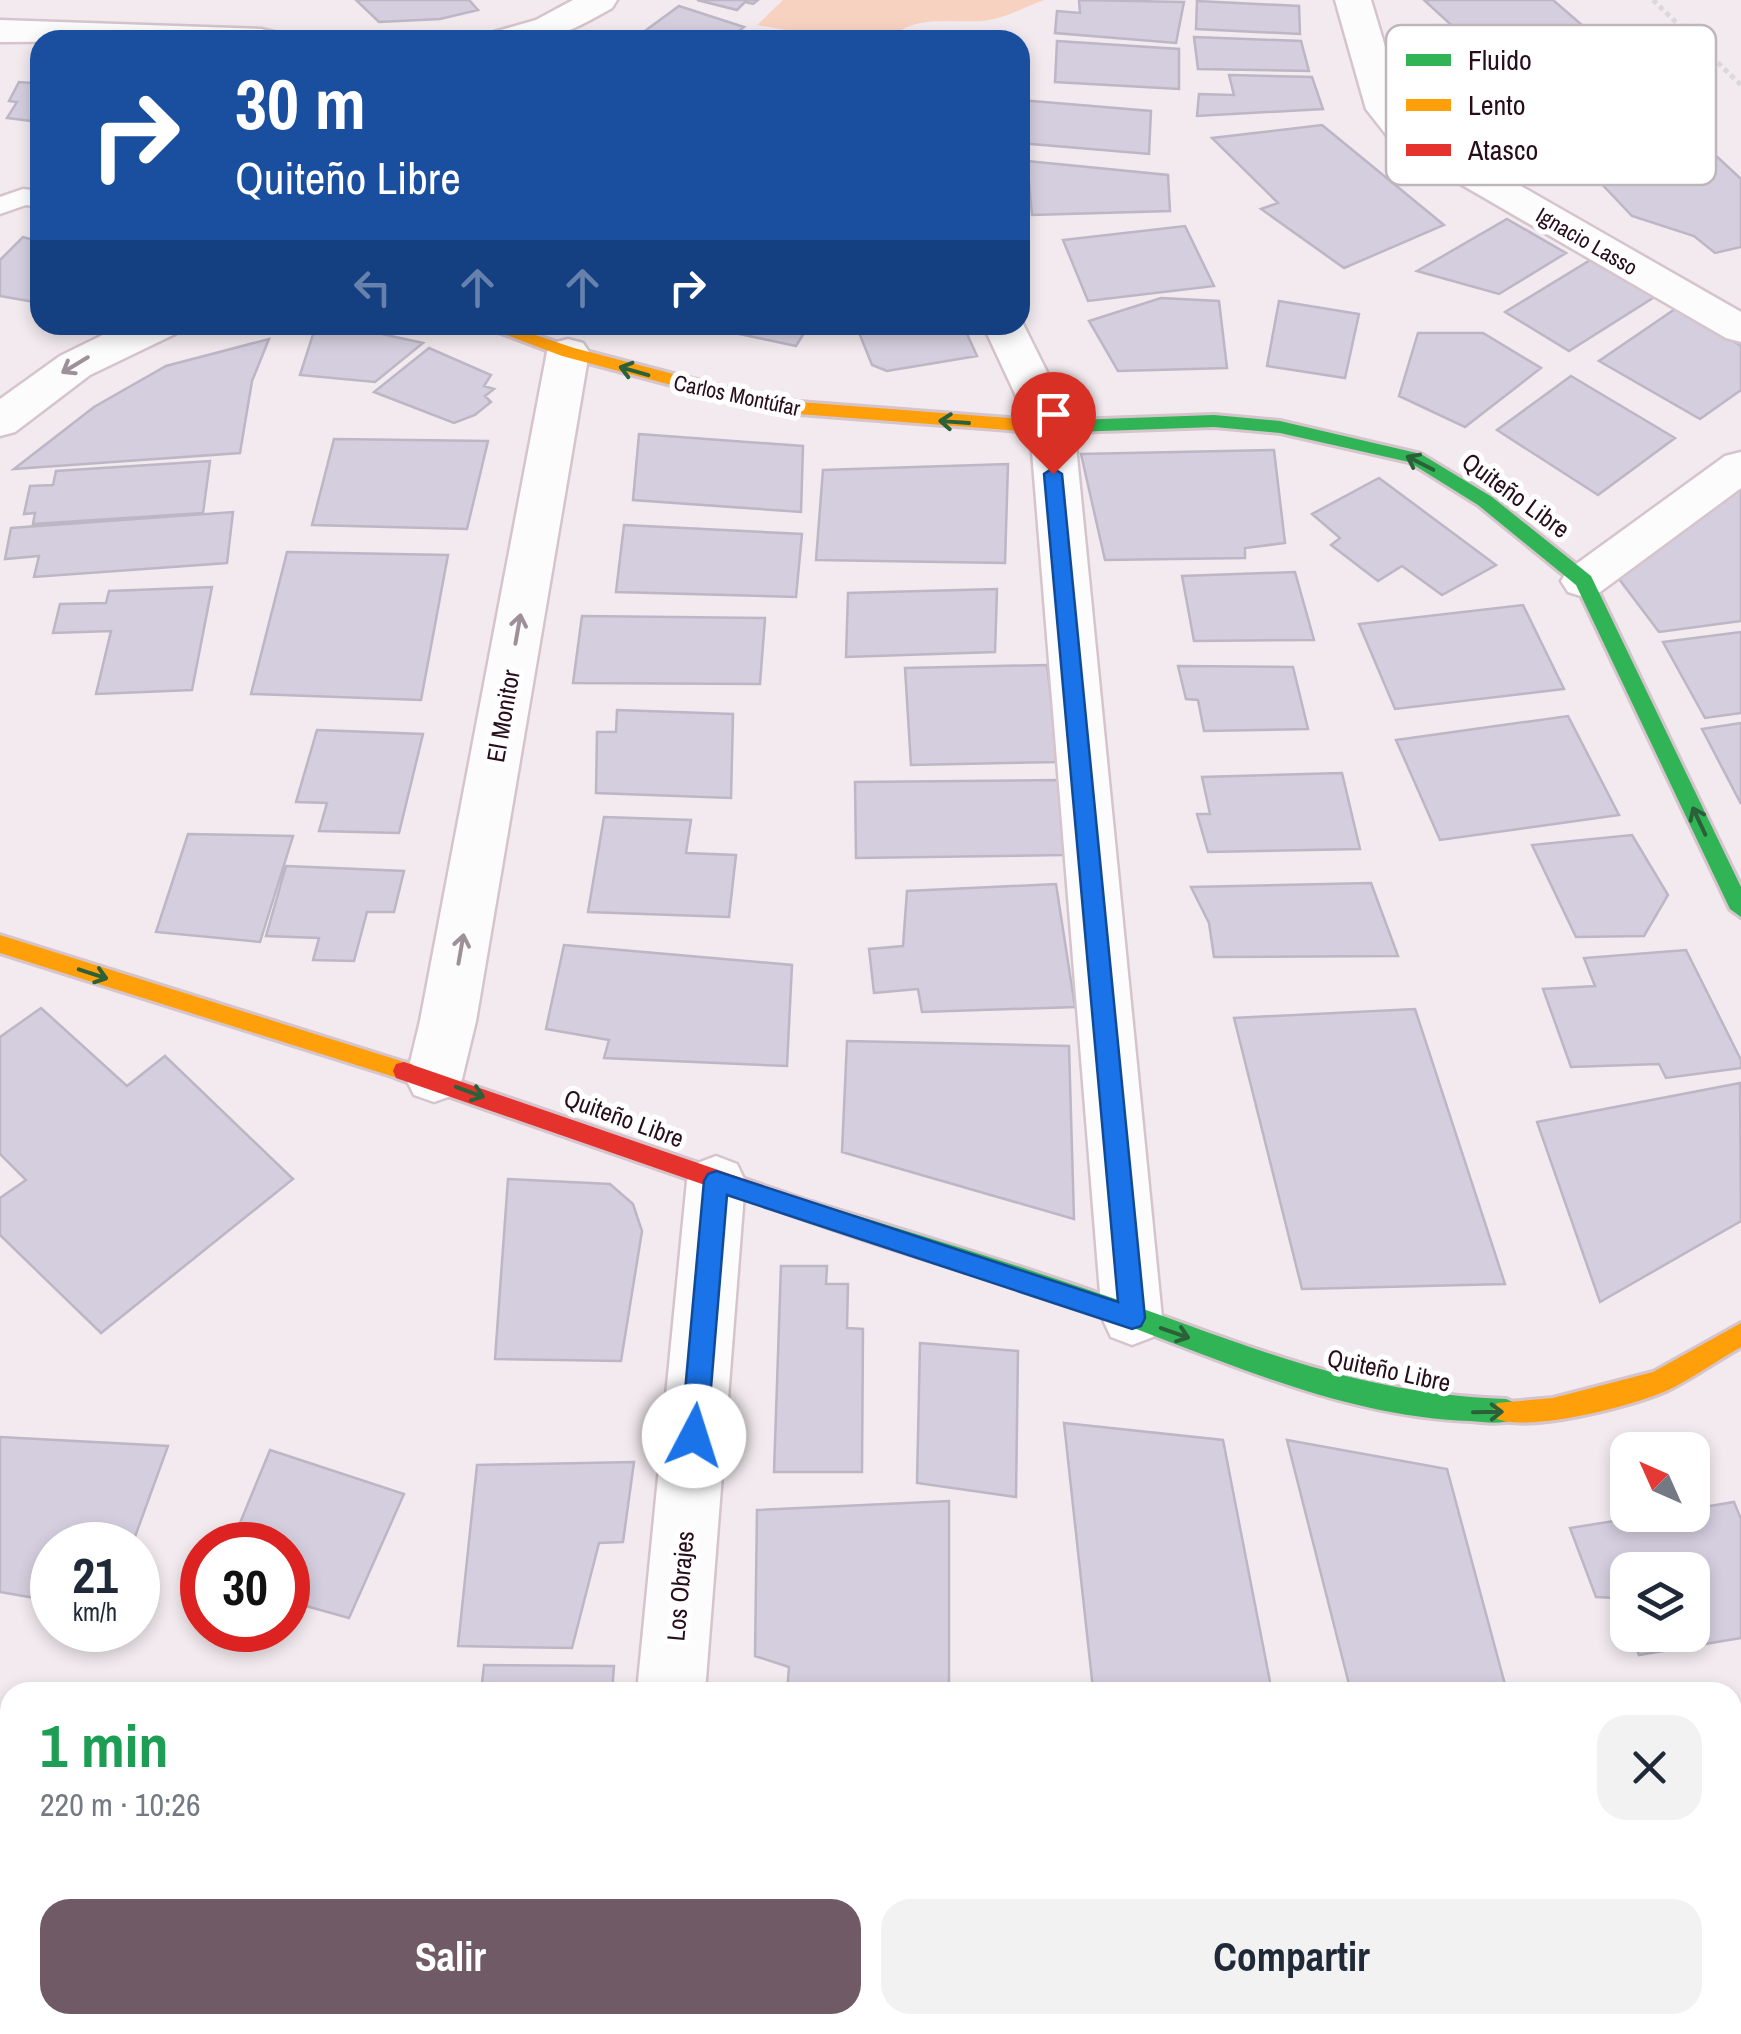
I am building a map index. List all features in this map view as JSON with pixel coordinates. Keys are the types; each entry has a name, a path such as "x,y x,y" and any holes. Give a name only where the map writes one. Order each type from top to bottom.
{"street":[{"path":"265,30 272,0"},
{"path":"542,30 599,0"},
{"name":"Ignacio Lasso","path":"1353,0 1386,109"},
{"path":"0,31 30,32"},
{"name":"Ignacio Lasso","path":"1491,185 1741,329"},
{"path":"0,422 38,386 104,347 135,335"},
{"name":"Carlos Montúfar","path":"519,335 568,352 773,406 1052,426"},
{"path":"1009,335 1052,426 1132,1318"},
{"name":"El Monitor","path":"434,1079 448,1021 568,352"},
{"name":"Quiteño Libre","path":"1052,426 1214,421 1264,425 1340,438 1415,458 1485,500 1584,581 1741,909"},
{"path":"1584,581 1741,466"},
{"name":"Quiteño Libre","path":"0,944 434,1079 716,1181 1338,1390 1453,1412 1553,1410 1660,1382 1741,1334"},
{"name":"Los Obrajes","path":"672,1682 716,1181"}],"lane":[{"path":"0,206 30,198"}],"path":[{"path":"1653,0 1679,25"},
{"path":"1716,61 1741,85"}],"shaded area":[{"path":"783,0 1044,0 990,20 920,23 902,30 786,30 757,25"}],"building":[{"path":"356,0 469,0 478,10 440,19 379,22"},
{"path":"697,0 758,0 753,4 745,2 737,10"},
{"path":"1079,0 1184,2 1176,43 1055,33 1057,11 1080,13"},
{"path":"1424,0 1553,0 1582,25 1451,25"},
{"path":"1197,1 1299,6 1300,34 1196,29"},
{"path":"679,6 744,27 740,30 646,30"},
{"path":"1194,37 1301,41 1309,71 1198,69"},
{"path":"1057,41 1179,49 1179,89 1055,82"},
{"path":"1229,75 1312,77 1323,109 1197,116 1199,94 1234,95"},
{"path":"19,82 30,83 30,121 7,118 17,102 9,101"},
{"path":"1030,101 1151,111 1149,154 1030,144"},
{"path":"1322,125 1386,177 1386,185 1395,185 1444,225 1344,268 1261,209 1278,203 1212,138"},
{"path":"1716,156 1741,179 1741,247 1715,253 1694,236 1632,216 1603,185 1716,185"},
{"path":"1030,161 1168,175 1170,211 1032,215"},
{"path":"1507,219 1566,253 1499,294 1417,271"},
{"path":"1185,226 1214,286 1088,301 1063,240"},
{"path":"23,237 30,239 30,301 0,296 0,260"},
{"path":"1592,259 1656,296 1569,351 1505,312"},
{"path":"1161,298 1219,301 1227,368 1118,371 1089,321"},
{"path":"1279,301 1359,314 1345,378 1267,366"},
{"path":"1678,307 1741,346 1741,390 1700,419 1599,361"},
{"path":"1418,333 1483,333 1541,368 1465,427 1399,396"},
{"path":"313,335 387,335 423,343 375,382 300,375"},
{"path":"744,335 803,335 796,346"},
{"path":"860,335 968,335 977,356 887,371 872,365"},
{"path":"269,339 252,381 240,453 14,469 94,407 166,366"},
{"path":"429,348 491,375 484,386 494,389 485,396 491,402 475,415 454,423 374,392"},
{"path":"1571,376 1675,438 1598,495 1497,430"},
{"path":"639,434 803,446 801,512 633,500"},
{"path":"334,439 488,441 467,529 312,525"},
{"path":"1274,450 1285,543 1245,548 1245,558 1105,560 1081,454"},
{"path":"210,461 203,513 33,524 35,513 24,514 30,486 53,485 56,471"},
{"path":"1008,464 1005,563 816,560 823,470"},
{"path":"1379,478 1496,565 1442,595 1402,566 1378,581 1331,545 1340,538 1312,514"},
{"path":"1738,483 1741,621 1659,632 1613,571"},
{"path":"233,512 227,563 34,577 39,556 5,559 11,528"},
{"path":"624,525 802,534 796,597 616,592"},
{"path":"287,552 448,555 421,700 251,694"},
{"path":"1295,572 1314,640 1194,641 1182,576"},
{"path":"212,587 192,690 96,694 111,631 53,633 60,604 106,603 109,591"},
{"path":"997,589 995,652 846,657 848,593"},
{"path":"1523,605 1564,689 1395,709 1359,624"},
{"path":"582,616 765,618 760,684 573,683"},
{"path":"1741,632 1741,713 1705,718 1663,642"},
{"path":"1047,665 1059,762 911,765 905,668"},
{"path":"1178,666 1293,667 1308,729 1204,731 1198,700 1186,699"},
{"path":"617,710 733,714 731,798 596,793 597,732 616,732"},
{"path":"1568,716 1619,815 1440,840 1396,740"},
{"path":"1741,723 1741,804 1702,729"},
{"path":"317,730 423,734 399,833 319,831 327,803 296,802"},
{"path":"1342,773 1360,849 1208,852 1197,814 1210,814 1202,777"},
{"path":"1059,780 1064,855 856,858 855,782"},
{"path":"604,817 691,820 686,853 736,855 729,917 588,912"},
{"path":"188,834 293,836 260,942 156,932"},
{"path":"1632,835 1668,895 1644,936 1576,937 1532,845"},
{"path":"286,866 404,871 394,912 367,912 354,961 313,960 319,938 266,936"},
{"path":"1371,883 1398,956 1214,957 1209,923 1191,887"},
{"path":"1056,884 1075,1007 922,1012 918,989 874,993 869,949 903,946 907,891"},
{"path":"564,945 792,965 787,1066 604,1058 609,1040 546,1029"},
{"path":"1686,950 1741,1060 1741,1068 1666,1078 1659,1064 1571,1067 1543,989 1595,986 1584,958"},
{"path":"41,1008 127,1086 165,1056 293,1179 101,1333 0,1235 0,1198 26,1180 0,1154 0,1037"},
{"path":"1415,1009 1505,1284 1302,1289 1234,1018"},
{"path":"847,1041 1069,1046 1074,1219 842,1152"},
{"path":"1740,1083 1741,1221 1600,1302 1537,1122"},
{"path":"508,1179 610,1184 633,1204 642,1231 621,1361 495,1359"},
{"path":"781,1266 827,1266 826,1284 848,1284 847,1328 863,1329 862,1472 774,1472"},
{"path":"920,1343 1018,1351 1016,1497 917,1483"},
{"path":"1064,1423 1223,1440 1270,1682 1092,1682"},
{"path":"0,1437 168,1446 140,1522 30,1522 30,1597 0,1592"},
{"path":"1287,1440 1447,1469 1504,1682 1348,1682"},
{"path":"270,1450 404,1494 349,1618 310,1607 310,1522 240,1522"},
{"path":"634,1462 623,1542 599,1543 572,1648 458,1646 477,1465"},
{"path":"949,1501 949,1682 788,1682 789,1667 755,1656 757,1510"},
{"path":"1734,1502 1741,1519 1741,1638 1710,1643 1710,1552 1610,1552 1610,1598 1596,1597 1570,1528 1610,1522 1610,1532 1710,1532 1710,1506"},
{"path":"484,1665 614,1666 613,1682 482,1682"}],"traffic: fast":[{"path":"1046,427 1214,421 1280,427 1415,458 1485,501 1584,581 1741,909"},
{"path":"812,1212 1061,1291 1247,1359 1348,1391 1452,1409 1506,1411"}],"traffic: slow":[{"path":"518,335 568,352 773,406 1046,427"},
{"path":"0,944 404,1071"},
{"path":"1506,1411 1553,1410 1659,1382 1741,1334"}],"traffic: jam":[{"path":"404,1071 812,1212"}],"route":[{"path":"694,1436 716,1181 1132,1318 1053,474"}]}
